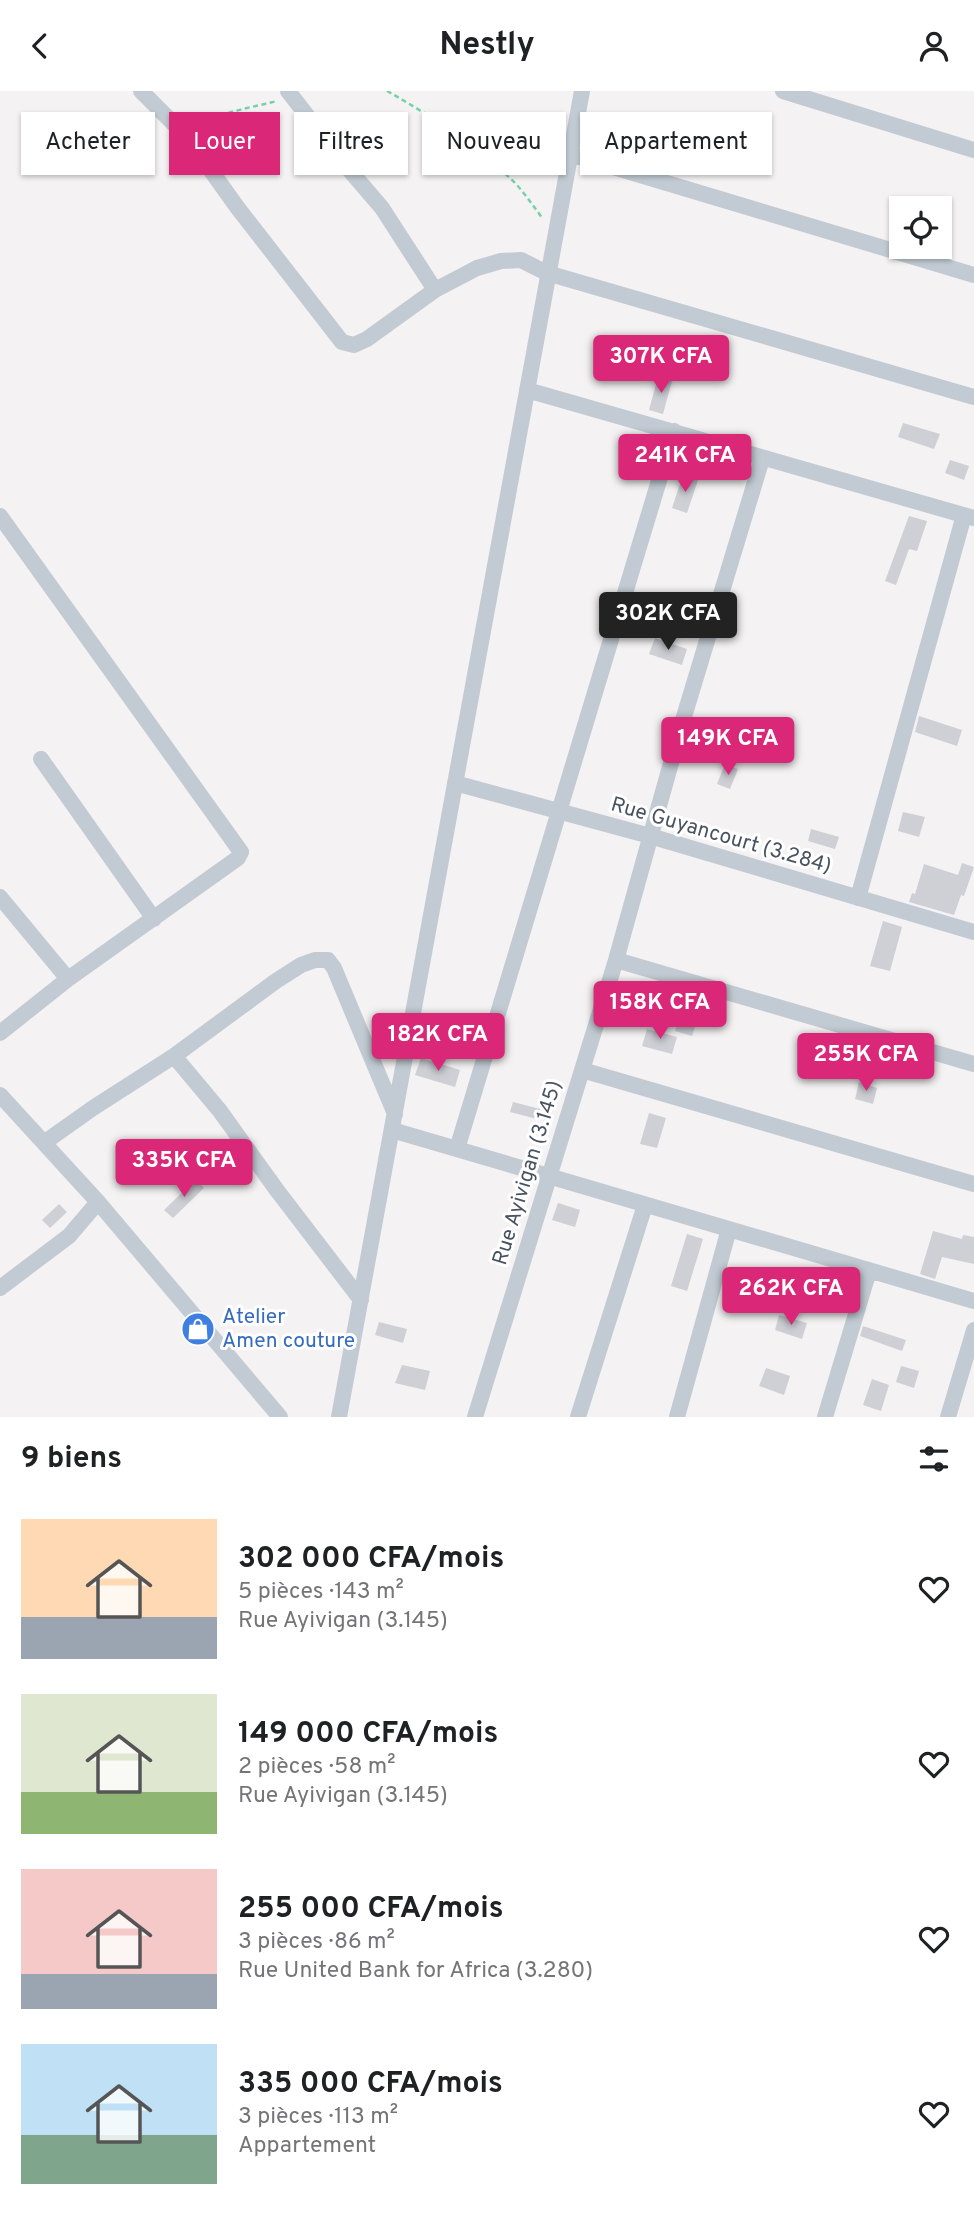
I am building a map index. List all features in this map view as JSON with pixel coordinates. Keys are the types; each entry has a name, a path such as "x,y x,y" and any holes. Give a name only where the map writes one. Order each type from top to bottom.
{"street":[{"path":"141,91 169,119"},
{"path":"339,1417 582,91"},
{"path":"783,91 974,150"},
{"path":"290,94 382,208 435,290"},
{"path":"570,154 974,275"},
{"path":"214,175 342,342 354,345 367,339 435,290 477,268 501,261 521,260 547,273 974,397"},
{"path":"527,390 969,517 859,898"},
{"path":"457,1149 674,431"},
{"name":"Rue Ayivigan (3.145)","path":"475,1417 616,960 762,459"},
{"path":"0,516 241,852 238,858 68,979 0,1033"},
{"path":"41,759 154,919"},
{"name":"Rue Guyancourt (3.284)","path":"456,783 973,930"},
{"path":"0,897 68,979"},
{"path":"45,1142 174,1056 276,981 301,965 315,960 328,960 334,968 393,1122 457,1149 974,1301"},
{"path":"616,960 974,1064"},
{"path":"174,1056 220,1111 361,1300"},
{"path":"582,1070 974,1184"},
{"path":"0,1095 98,1202 280,1417"},
{"path":"0,1288 69,1236 98,1202"},
{"path":"578,1417 645,1205"},
{"path":"677,1417 729,1229"},
{"path":"825,1417 869,1271"},
{"path":"948,1417 974,1330"}],"path":[{"path":"387,91 437,120 516,184 555,234"},
{"path":"233,112 290,94"}],"building":[{"path":"658,377 672,381 663,414 649,410"},
{"path":"903,423 940,434 934,449 898,437"},
{"path":"950,460 969,466 964,480 945,473"},
{"path":"683,475 698,480 687,513 672,508"},
{"path":"909,516 927,521 917,551 909,549 896,585 885,581"},
{"path":"655,638 687,649 682,665 649,654"},
{"path":"919,716 962,730 957,746 915,732"},
{"path":"725,764 738,769 730,789 717,784"},
{"path":"903,812 925,817 919,837 898,831"},
{"path":"811,829 839,837 835,849 808,841"},
{"path":"962,863 974,867 954,915 909,902 912,893 915,894 924,864 958,875"},
{"path":"883,921 902,927 890,971 870,966"},
{"path":"685,1000 702,1005 692,1036 675,1031"},
{"path":"647,1029 677,1037 672,1054 642,1046"},
{"path":"421,1058 460,1070 455,1087 415,1075"},
{"path":"859,1082 877,1088 873,1104 855,1099"},
{"path":"513,1102 540,1109 537,1119 510,1112"},
{"path":"649,1113 666,1118 657,1148 640,1144"},
{"path":"196,1179 204,1188 173,1218 164,1210"},
{"path":"558,1203 580,1210 575,1227 552,1220"},
{"path":"59,1204 67,1212 50,1228 42,1220"},
{"path":"933,1231 962,1239 963,1235 974,1237 974,1264 942,1257 935,1279 920,1274"},
{"path":"687,1234 703,1239 687,1291 671,1286"},
{"path":"779,1315 807,1323 802,1339 775,1330"},
{"path":"379,1322 407,1329 403,1343 375,1335"},
{"path":"863,1326 906,1340 902,1351 860,1336"},
{"path":"402,1365 430,1371 425,1390 395,1383"},
{"path":"901,1366 919,1371 914,1388 896,1382"},
{"path":"766,1368 790,1376 784,1395 759,1386"},
{"path":"872,1379 889,1385 881,1411 863,1405"}],"place":[{"name":"Atelier Amen couture","path":"198,1329"}]}
